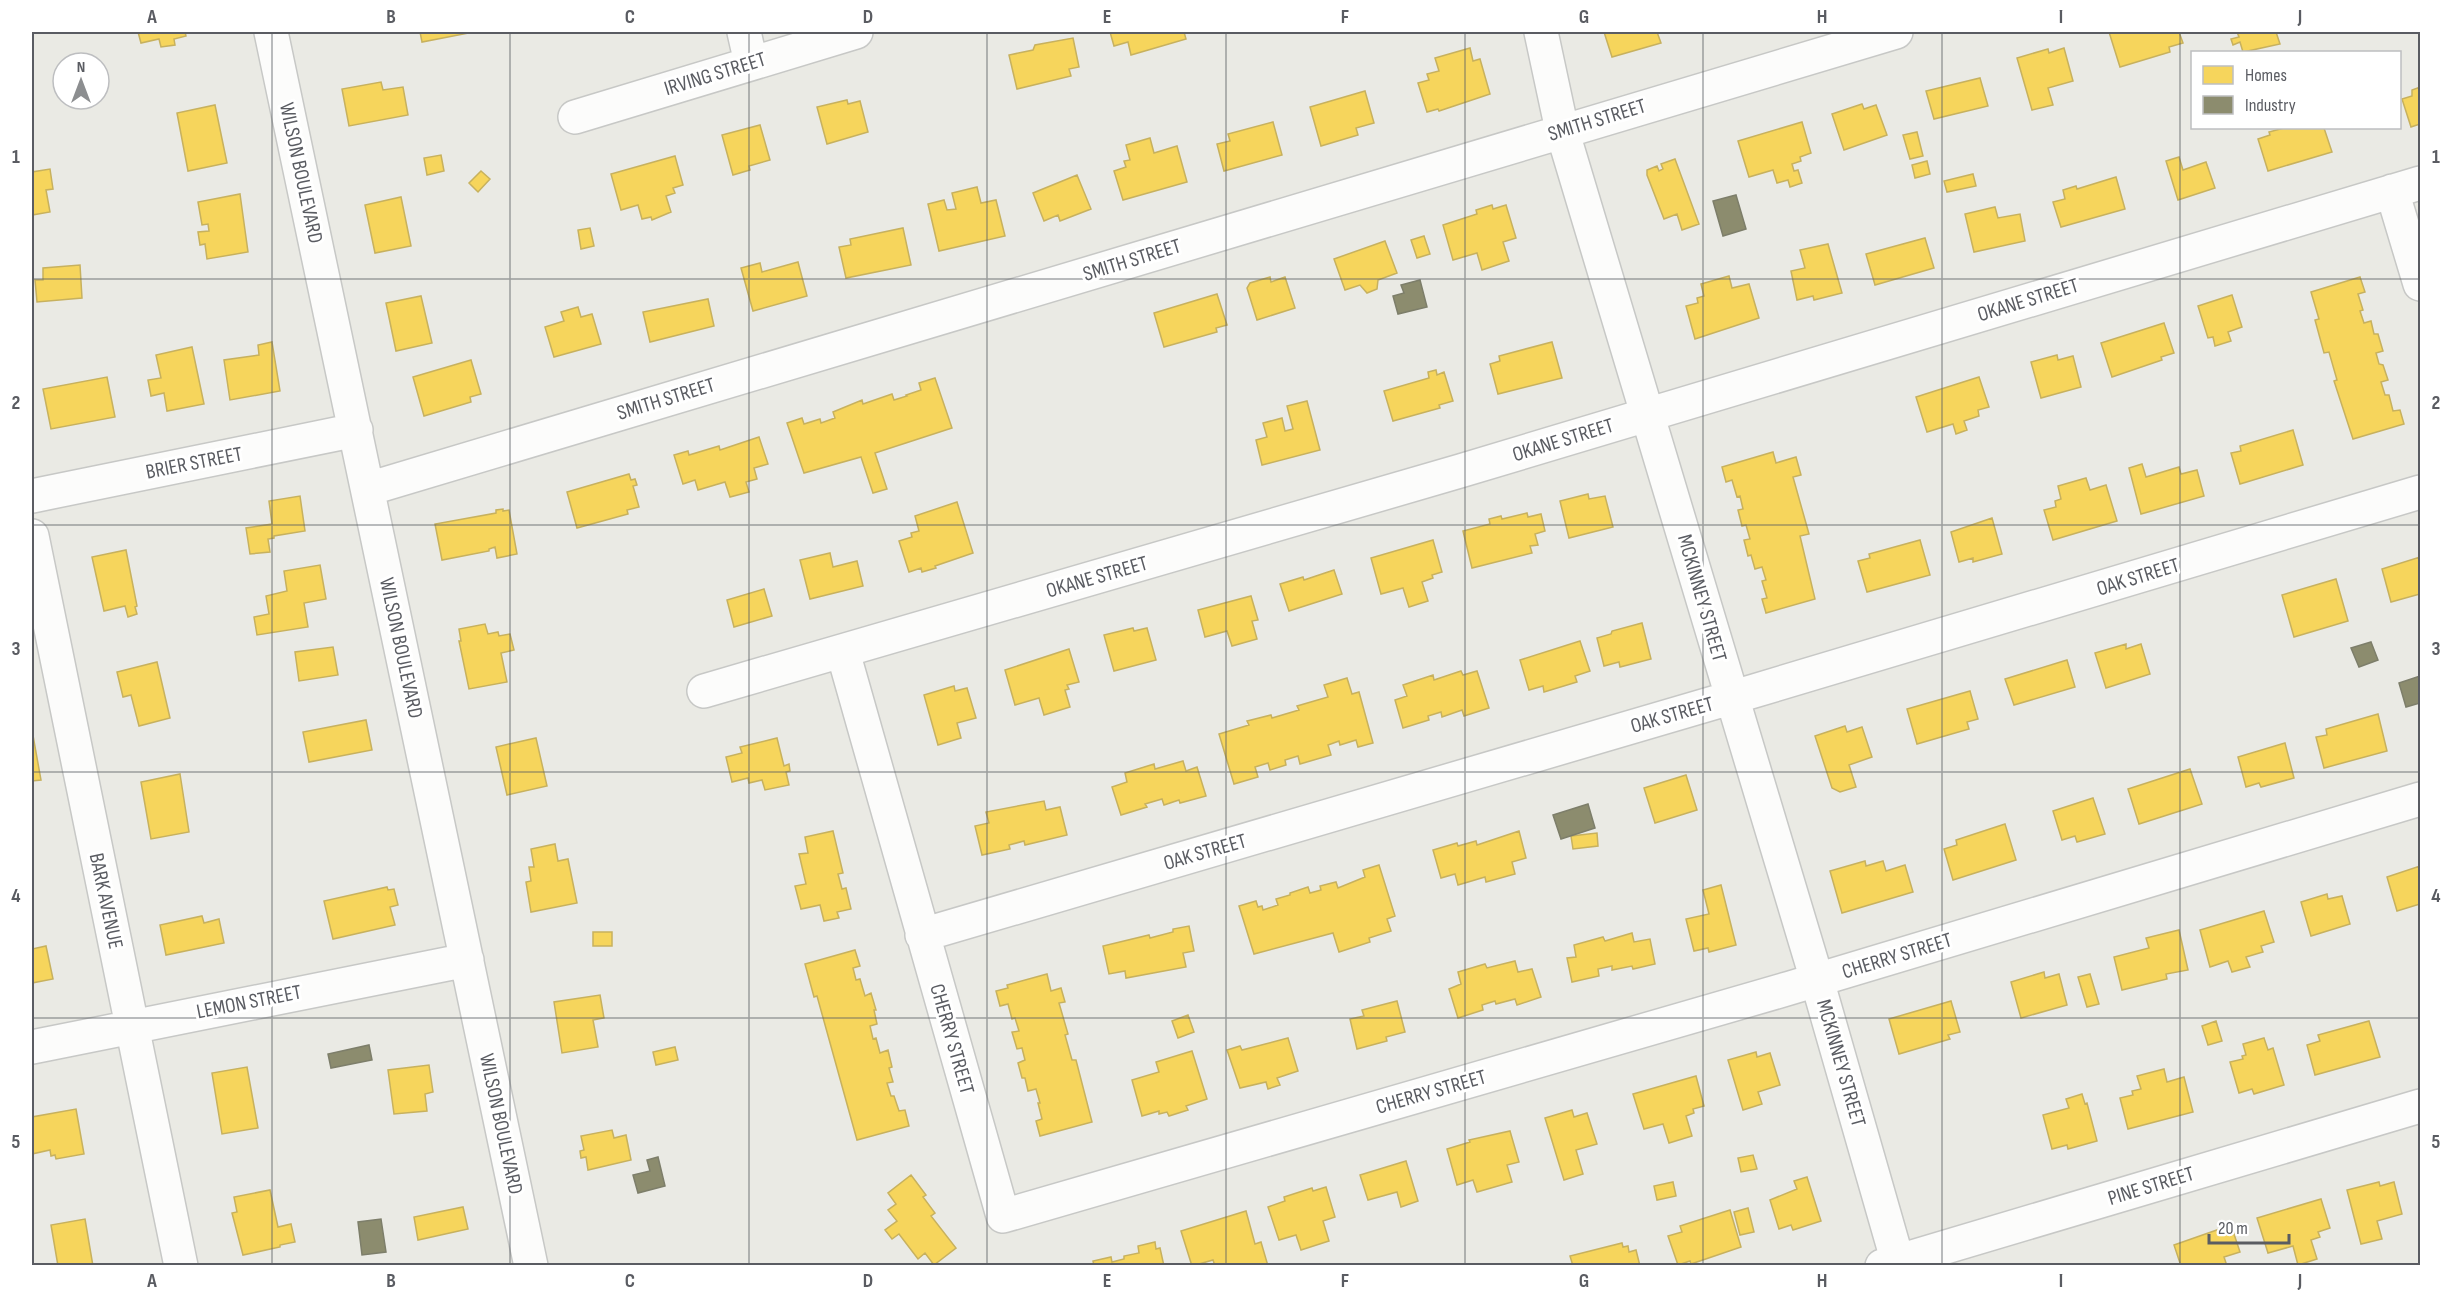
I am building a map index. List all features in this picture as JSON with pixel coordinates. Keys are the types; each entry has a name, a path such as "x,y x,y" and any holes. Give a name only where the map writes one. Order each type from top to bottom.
{"street":[{"name":"WILSON BOULEVARD","path":"271,32 531,1266"},
{"name":"IRVING STREET","path":"575,117 748,47 856,32"},
{"name":"MCKINNEY STREET","path":"1541,32 1563,130 1816,980 1893,1264"},
{"name":"SMITH STREET","path":"368,489 1896,32"},
{"name":"OKANE STREET","path":"704,691 1647,414 2406,187"},
{"path":"2406,187 2421,284"},
{"name":"BRIER STREET","path":"32,496 356,430"},
{"name":"OAK STREET","path":"922,935 1731,698 2421,492"},
{"name":"BARK AVENUE","path":"32,536 181,1266"},
{"name":"CHERRY STREET","path":"843,652 1003,1216 1816,980 2421,799"},
{"name":"LEMON STREET","path":"32,1047 131,1025 467,960"},
{"name":"PINE STREET","path":"1893,1264 2421,1106"}],"building: Homes":[{"path":"138,32 185,32 186,36 174,39 175,45 161,47 159,39 141,43"},
{"path":"420,32 469,32 469,33 422,42"},
{"path":"1110,32 1184,32 1186,39 1131,55 1128,42 1114,46"},
{"path":"1604,32 1657,32 1661,43 1612,57"},
{"path":"2109,32 2179,32 2183,43 2169,47 2170,52 2120,67"},
{"path":"2237,32 2276,32 2280,44 2243,51 2240,42 2233,45 2231,39 2239,37"},
{"path":"1073,38 1079,67 1069,69 1071,76 1017,89 1009,55 1033,50 1035,45"},
{"path":"1470,48 1473,61 1480,59 1490,94 1439,111 1438,109 1427,112 1418,83 1429,80 1427,74 1439,71 1435,58"},
{"path":"2064,48 2073,81 2048,88 2053,105 2032,110 2017,58 2048,49 2049,53"},
{"path":"1980,78 1988,106 1934,119 1926,91"},
{"path":"381,82 383,90 403,87 408,115 349,126 342,89"},
{"path":"2420,87 2420,124 2411,127 2402,99 2412,96 2412,90"},
{"path":"1365,91 1374,123 1356,128 1358,135 1321,146 1310,107"},
{"path":"847,100 848,104 860,101 868,132 827,144 817,107"},
{"path":"1862,104 1864,109 1876,105 1887,135 1844,150 1832,114"},
{"path":"215,105 227,163 188,171 177,113"},
{"path":"1273,122 1282,155 1224,171 1217,144 1230,141 1228,134"},
{"path":"1802,122 1811,153 1800,157 1801,161 1792,164 1794,171 1798,170 1802,183 1790,187 1788,180 1777,183 1773,170 1749,177 1738,141"},
{"path":"760,125 770,160 749,166 750,170 733,175 722,135"},
{"path":"2280,129 2324,129 2332,152 2268,171 2258,139 2270,135 2269,132"},
{"path":"1917,132 1923,156 1910,159 1903,135"},
{"path":"1150,138 1154,153 1177,146 1187,182 1123,200 1114,171 1126,167 1124,161 1130,160 1126,145"},
{"path":"441,155 444,171 427,175 424,158"},
{"path":"675,156 683,185 673,188 675,193 666,196 671,212 652,220 651,217 642,219 638,205 621,210 611,174"},
{"path":"2179,157 2183,170 2206,162 2215,188 2178,200 2166,161"},
{"path":"1675,159 1699,224 1682,230 1677,214 1664,219 1647,175 1647,170 1657,166 1659,171 1663,169 1661,164"},
{"path":"1927,161 1930,174 1915,178 1912,165"},
{"path":"50,169 53,189 46,190 50,212 32,215 32,172"},
{"path":"481,171 490,179 478,192 469,183"},
{"path":"1973,174 1976,186 1947,192 1944,181"},
{"path":"1077,175 1091,209 1060,221 1058,215 1044,221 1033,193"},
{"path":"2116,177 2125,209 2061,227 2053,202 2065,199 2063,190 2076,186 2077,189"},
{"path":"977,187 981,203 996,200 1005,236 939,251 928,204 944,200 947,210 956,209 952,193"},
{"path":"240,194 248,252 207,259 205,244 200,245 198,232 209,231 208,224 202,225 198,202"},
{"path":"401,197 411,246 375,253 365,205"},
{"path":"1492,205 1493,209 1506,205 1516,238 1503,242 1509,261 1482,270 1477,253 1453,260 1443,225 1477,214 1476,210"},
{"path":"1995,207 1998,218 2020,214 2025,241 1974,252 1965,214"},
{"path":"590,228 594,246 581,249 578,230"},
{"path":"903,228 911,265 846,278 839,247 851,245 850,239"},
{"path":"1424,236 1430,254 1417,258 1411,240"},
{"path":"1925,238 1934,268 1875,285 1866,254"},
{"path":"1385,241 1397,273 1378,280 1377,289 1367,293 1360,285 1345,290 1334,259"},
{"path":"1828,244 1842,293 1814,300 1813,296 1797,300 1791,271 1805,268 1800,250"},
{"path":"798,262 807,296 753,311 741,268 760,263 762,272"},
{"path":"80,265 82,298 37,302 35,280 43,280 43,268"},
{"path":"1729,276 1732,288 1749,284 1759,318 1695,339 1686,306 1698,303 1697,298 1704,296 1701,284"},
{"path":"1270,277 1271,282 1285,277 1295,308 1257,320 1247,288 1250,283"},
{"path":"2360,277 2365,292 2358,294 2363,310 2360,311 2364,323 2371,321 2374,334 2378,334 2383,351 2376,353 2388,380 2381,382 2385,395 2389,395 2393,411 2400,410 2404,424 2353,439 2334,381 2337,380 2329,352 2324,353 2315,320 2319,319 2311,292"},
{"path":"1217,294 1227,325 1216,328 1217,332 1164,347 1154,313"},
{"path":"2232,295 2242,327 2228,332 2231,341 2215,346 2213,337 2208,338 2198,306"},
{"path":"421,296 432,343 396,351 386,303"},
{"path":"708,299 714,326 650,342 643,312"},
{"path":"578,307 581,317 592,314 601,344 554,357 545,327 564,321 561,312"},
{"path":"2164,323 2174,353 2161,357 2162,360 2112,377 2101,343"},
{"path":"272,342 280,391 230,400 224,360 259,355 258,345"},
{"path":"1552,342 1562,378 1498,394 1490,364 1500,361 1499,356"},
{"path":"192,347 204,404 167,411 164,393 151,396 148,380 161,378 156,355"},
{"path":"2057,355 2058,360 2073,356 2081,387 2041,398 2031,362"},
{"path":"471,360 481,394 470,397 471,402 424,416 413,377"},
{"path":"1436,370 1437,375 1444,372 1453,401 1439,405 1440,408 1393,421 1384,391 1429,378 1428,372"},
{"path":"107,377 115,417 51,429 43,389"},
{"path":"1979,377 1989,407 1978,410 1979,416 1964,421 1967,430 1956,434 1953,424 1927,432 1916,397"},
{"path":"935,378 952,428 875,453 887,489 873,493 861,457 804,473 787,423 802,418 804,424 820,419 821,423 835,418 833,412 862,400 863,404 892,394 894,400 907,396 921,390 919,383"},
{"path":"1307,401 1320,450 1262,465 1256,440 1267,437 1263,423 1282,418 1285,431 1293,429 1287,406"},
{"path":"2293,430 2303,465 2240,484 2231,453 2241,451 2240,446"},
{"path":"759,437 768,464 754,468 757,479 746,482 749,492 730,497 725,482 698,490 695,480 683,484 674,455 688,451 689,455 719,446 720,450"},
{"path":"1773,452 1776,463 1796,457 1801,475 1793,477 1809,534 1800,536 1815,599 1766,613 1762,599 1767,598 1762,581 1766,580 1762,567 1755,569 1751,555 1748,556 1744,540 1750,539 1746,525 1742,526 1738,510 1743,509 1740,496 1737,497 1732,480 1726,482 1722,467"},
{"path":"2142,464 2146,477 2179,467 2181,474 2197,470 2204,496 2141,514 2129,468"},
{"path":"629,474 631,480 635,479 637,485 633,486 639,507 627,510 628,514 577,528 567,492"},
{"path":"2086,478 2090,490 2106,485 2117,521 2053,540 2044,510 2056,507 2055,501 2061,499 2058,486"},
{"path":"1588,494 1589,499 1605,496 1613,527 1569,538 1560,501"},
{"path":"300,496 305,531 274,536 268,539 270,552 250,554 246,528 272,524 269,501"},
{"path":"957,502 973,553 935,566 936,568 922,572 921,568 909,572 899,541 912,537 911,533 919,531 915,516"},
{"path":"503,509 503,511 509,510 517,554 497,558 495,547 489,551 442,560 435,524 496,513 496,510"},
{"path":"1527,513 1528,517 1541,514 1545,531 1535,534 1538,545 1530,546 1532,553 1472,568 1463,531 1490,524 1489,519 1501,516 1502,519"},
{"path":"1992,518 2002,554 1973,562 1973,558 1959,562 1951,532"},
{"path":"1433,540 1442,572 1422,582 1428,601 1409,607 1403,588 1381,594 1371,558"},
{"path":"1920,540 1930,575 1867,592 1858,561 1870,558 1869,554"},
{"path":"126,550 137,606 135,607 137,614 128,617 125,606 104,611 92,557"},
{"path":"830,553 833,567 857,561 863,586 810,599 800,560"},
{"path":"2420,557 2420,594 2391,602 2382,569"},
{"path":"320,565 326,599 304,603 308,627 257,635 254,617 269,614 266,596 287,591 284,571"},
{"path":"1334,570 1342,594 1289,611 1280,584 1303,577 1304,580"},
{"path":"2336,579 2348,621 2294,637 2282,595"},
{"path":"764,589 772,616 734,627 727,600"},
{"path":"1251,596 1258,620 1252,621 1257,639 1232,646 1227,631 1205,637 1198,610"},
{"path":"1642,623 1651,659 1620,667 1619,662 1604,666 1597,638 1611,634 1612,631"},
{"path":"485,624 488,634 498,632 499,636 510,634 514,650 501,653 507,682 469,689 459,641 461,641 459,629"},
{"path":"1133,628 1134,631 1147,628 1156,660 1114,671 1104,635"},
{"path":"1580,641 1590,671 1575,676 1577,682 1544,692 1543,686 1529,690 1520,660"},
{"path":"2126,644 2126,649 2141,644 2150,674 2106,688 2095,653"},
{"path":"333,647 338,675 299,681 295,652"},
{"path":"1069,649 1079,682 1067,685 1069,689 1065,690 1070,707 1044,715 1039,698 1015,705 1005,670"},
{"path":"2067,660 2075,687 2014,705 2005,679"},
{"path":"157,662 170,718 139,726 131,695 123,697 117,672"},
{"path":"1461,671 1463,675 1477,671 1489,708 1464,716 1462,710 1442,717 1441,712 1428,716 1429,720 1403,728 1395,700 1407,696 1403,685 1433,675 1434,680"},
{"path":"1347,678 1352,694 1359,692 1373,743 1358,747 1356,740 1340,745 1339,741 1328,745 1331,755 1300,764 1298,756 1285,760 1286,765 1270,770 1268,763 1255,767 1258,777 1234,784 1219,734 1249,725 1247,721 1271,715 1272,718 1299,710 1297,706 1328,697 1324,685"},
{"path":"954,686 955,691 967,688 976,718 957,723 961,738 938,745 924,695"},
{"path":"1970,691 1978,719 1967,722 1969,729 1917,744 1907,709"},
{"path":"2378,714 2387,751 2324,768 2316,737 2327,735 2326,729"},
{"path":"366,720 372,750 309,762 303,732"},
{"path":"1845,726 1847,732 1862,727 1872,757 1849,765 1856,787 1840,792 1832,788 1815,736"},
{"path":"32,730 41,780 32,781"},
{"path":"536,738 547,786 507,795 496,747"},
{"path":"777,738 784,766 789,764 790,771 786,772 789,785 765,790 762,780 749,783 748,778 732,782 726,757 742,753 740,747"},
{"path":"2285,743 2294,778 2261,787 2259,783 2246,787 2238,757"},
{"path":"1183,761 1186,771 1197,767 1206,796 1164,805 1162,799 1145,804 1147,807 1121,815 1112,787 1127,782 1125,773 1154,764 1155,769"},
{"path":"2190,769 2202,804 2139,824 2128,789"},
{"path":"180,774 189,832 151,839 141,782"},
{"path":"1686,775 1697,810 1655,823 1644,788"},
{"path":"2093,798 2105,834 2077,842 2075,836 2062,840 2053,811"},
{"path":"1044,801 1046,810 1060,807 1067,835 1025,845 1024,841 1009,845 1010,849 982,855 975,826 989,823 986,812"},
{"path":"2005,824 2016,860 1953,880 1944,849 1957,845 1956,840"},
{"path":"833,831 843,873 838,874 842,889 846,888 851,909 837,912 839,918 824,921 820,905 801,909 795,886 806,884 799,854 808,853 805,837"},
{"path":"1519,831 1526,858 1512,862 1515,874 1486,882 1485,877 1458,885 1455,874 1441,878 1433,850 1457,843 1458,846 1476,841 1477,845"},
{"path":"1597,833 1598,846 1573,849 1571,836"},
{"path":"555,844 558,861 568,859 577,903 531,912 526,882 531,881 529,867 534,867 531,849"},
{"path":"1865,861 1866,866 1883,861 1886,871 1905,865 1913,892 1842,913 1830,871"},
{"path":"1379,865 1395,916 1387,919 1391,931 1369,938 1370,942 1339,952 1333,933 1254,954 1239,906 1256,901 1258,907 1262,906 1263,910 1278,905 1276,899 1308,887 1310,893 1321,890 1320,886 1336,882 1338,888 1365,877 1363,870"},
{"path":"2420,866 2420,904 2397,911 2387,877"},
{"path":"1721,885 1736,945 1709,952 1708,948 1694,951 1686,919 1709,914 1703,890"},
{"path":"387,887 388,890 394,889 398,905 390,907 395,925 333,939 324,901"},
{"path":"2327,894 2328,899 2342,896 2350,924 2311,936 2301,902"},
{"path":"2264,911 2274,942 2261,946 2263,952 2246,957 2250,967 2232,972 2228,961 2210,967 2200,930"},
{"path":"202,916 204,923 219,919 224,943 166,955 160,925"},
{"path":"1189,926 1194,951 1183,953 1186,967 1126,978 1125,971 1109,974 1103,946 1149,935 1150,938 1173,932 1173,929"},
{"path":"2179,930 2188,970 2166,974 2167,979 2122,990 2114,957 2149,948 2146,938"},
{"path":"593,932 612,932 612,946 593,946"},
{"path":"1632,933 1634,942 1650,939 1655,964 1633,969 1632,966 1612,970 1612,966 1598,969 1599,976 1572,982 1567,958 1576,957 1574,945 1603,937 1605,941"},
{"path":"46,946 53,979 32,983 32,949"},
{"path":"855,950 860,966 853,968 856,980 860,979 865,996 871,993 876,1010 874,1010 877,1024 870,1026 873,1039 876,1038 880,1053 888,1050 893,1082 887,1083 899,1111 905,1110 909,1126 857,1140 817,996 814,997 805,964"},
{"path":"1515,961 1518,972 1532,969 1541,997 1517,1005 1515,999 1496,1004 1495,1001 1482,1005 1483,1010 1458,1018 1449,989 1461,984 1458,972 1485,964 1487,968"},
{"path":"2044,972 2045,978 2059,974 2067,1005 2021,1018 2011,982"},
{"path":"1047,974 1051,991 1061,988 1065,1002 1059,1003 1068,1034 1065,1035 1072,1060 1076,1060 1092,1122 1040,1136 1036,1121 1042,1119 1036,1089 1028,1091 1018,1063 1025,1060 1022,1048 1017,1049 1012,1032 1019,1031 1015,1018 1012,1019 1008,1004 1000,1006 996,991 1008,988 1007,985"},
{"path":"2090,974 2099,1004 2087,1007 2078,977"},
{"path":"600,995 604,1018 593,1020 598,1047 562,1053 554,1002"},
{"path":"1397,1001 1405,1032 1386,1037 1387,1041 1357,1049 1350,1019 1364,1016 1362,1010"},
{"path":"1951,1001 1960,1032 1948,1035 1950,1039 1899,1054 1889,1019"},
{"path":"1188,1015 1194,1032 1178,1038 1172,1021"},
{"path":"2216,1021 2222,1041 2208,1045 2202,1026"},
{"path":"2369,1021 2380,1057 2315,1075 2307,1045 2320,1041 2318,1035"},
{"path":"1288,1038 1298,1071 1277,1078 1280,1085 1268,1089 1266,1082 1240,1088 1227,1050 1240,1046 1242,1050"},
{"path":"2264,1038 2268,1050 2273,1048 2284,1085 2254,1094 2252,1089 2239,1093 2230,1062 2243,1059 2242,1056 2246,1055 2243,1044"},
{"path":"675,1047 678,1060 656,1065 653,1052"},
{"path":"1192,1051 1207,1099 1186,1106 1188,1110 1169,1116 1167,1112 1159,1114 1159,1111 1142,1116 1132,1080 1159,1072 1156,1062"},
{"path":"1756,1052 1757,1057 1770,1053 1780,1085 1758,1092 1762,1104 1743,1110 1728,1060"},
{"path":"429,1065 433,1092 425,1094 427,1111 394,1114 388,1070"},
{"path":"247,1067 258,1128 222,1134 212,1073"},
{"path":"2164,1069 2167,1082 2184,1077 2193,1112 2128,1129 2120,1098 2133,1095 2132,1091 2141,1089 2137,1076"},
{"path":"1696,1076 1704,1106 1693,1109 1694,1113 1686,1116 1692,1136 1669,1143 1663,1124 1644,1129 1633,1094"},
{"path":"2082,1094 2085,1104 2087,1103 2097,1141 2068,1149 2067,1145 2052,1149 2043,1115 2069,1108 2066,1099"},
{"path":"76,1109 84,1154 56,1159 55,1155 51,1156 50,1150 32,1154 32,1117"},
{"path":"1572,1110 1574,1117 1587,1113 1597,1144 1576,1150 1583,1174 1564,1180 1545,1118"},
{"path":"612,1130 614,1138 626,1135 631,1160 588,1170 586,1157 581,1158 580,1151 584,1150 581,1136"},
{"path":"1510,1131 1519,1162 1507,1165 1512,1182 1477,1192 1473,1180 1457,1185 1447,1149 1470,1142 1469,1140"},
{"path":"1753,1155 1757,1169 1741,1172 1738,1158"},
{"path":"1406,1161 1418,1201 1401,1207 1397,1192 1368,1200 1360,1175"},
{"path":"911,1175 926,1195 923,1197 935,1213 931,1216 956,1248 934,1265 925,1253 918,1259 899,1234 892,1239 885,1230 897,1221 888,1210 896,1204 888,1193"},
{"path":"1807,1177 1821,1221 1793,1230 1791,1225 1779,1229 1770,1200 1797,1189 1794,1181"},
{"path":"1673,1182 1676,1196 1657,1200 1654,1186"},
{"path":"2379,1182 2380,1186 2394,1182 2402,1214 2377,1221 2382,1239 2361,1244 2347,1190"},
{"path":"1326,1187 1335,1217 1323,1221 1329,1241 1301,1250 1296,1235 1279,1240 1268,1207 1285,1201 1284,1197 1312,1188 1313,1191"},
{"path":"270,1190 278,1227 291,1224 295,1242 243,1255 232,1213 237,1212 234,1197"},
{"path":"2321,1199 2330,1228 2318,1232 2320,1237 2311,1240 2317,1259 2298,1265 2293,1246 2268,1253 2257,1218"},
{"path":"463,1207 468,1229 418,1240 414,1217"},
{"path":"1748,1208 1754,1232 1740,1235 1734,1212"},
{"path":"1730,1210 1741,1247 1691,1264 1690,1261 1678,1265 1668,1236 1682,1232 1680,1226"},
{"path":"1246,1211 1255,1244 1261,1242 1268,1266 1215,1266 1213,1260 1192,1266 1181,1231"},
{"path":"85,1219 93,1266 58,1266 51,1225"},
{"path":"2231,1225 2240,1252 2224,1257 2227,1266 2181,1266 2174,1245"},
{"path":"1155,1242 1156,1249 1160,1248 1164,1266 1094,1266 1093,1261 1111,1257 1112,1262 1124,1259 1124,1256 1139,1253 1138,1246"},
{"path":"1622,1243 1623,1247 1628,1246 1629,1252 1636,1250 1640,1266 1573,1266 1570,1256"}],"building: Industry":[{"path":"1736,195 1746,229 1723,236 1713,201"},
{"path":"1420,280 1427,307 1398,314 1393,296 1404,293 1401,285"},
{"path":"2371,642 2378,660 2359,667 2351,648"},
{"path":"2420,676 2420,703 2406,707 2399,683"},
{"path":"1588,804 1595,828 1561,839 1553,815"},
{"path":"369,1045 372,1060 331,1068 328,1054"},
{"path":"658,1157 665,1186 638,1193 633,1175 650,1171 647,1160"},
{"path":"381,1219 386,1252 362,1255 358,1222"}]}
